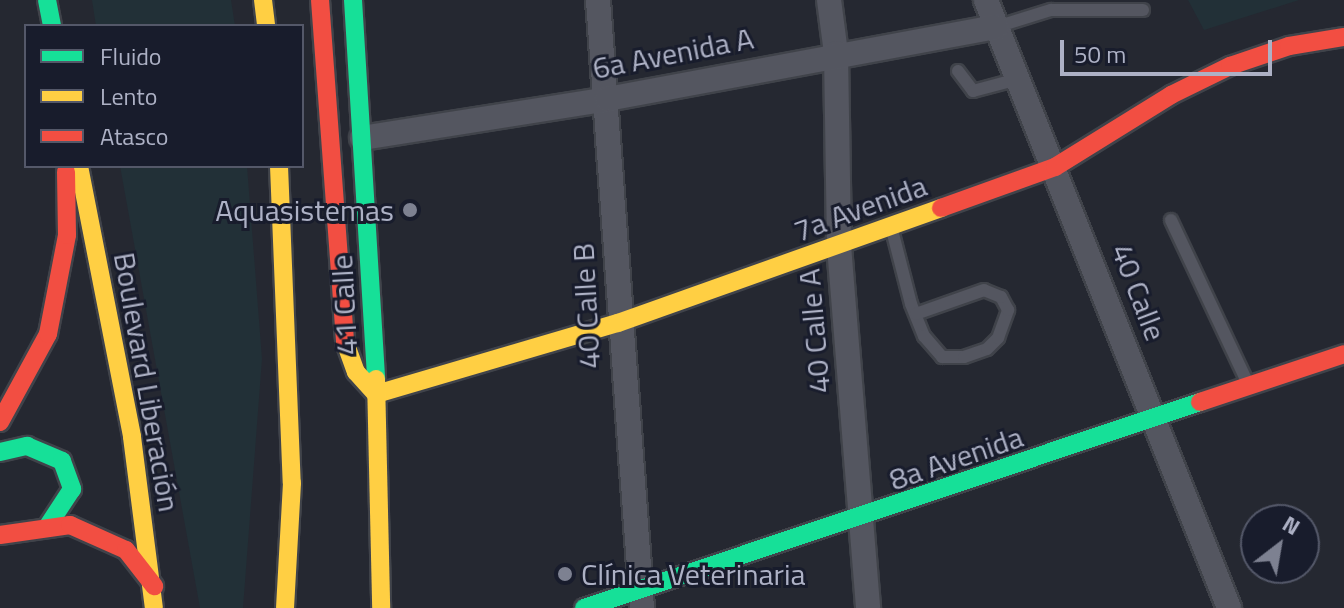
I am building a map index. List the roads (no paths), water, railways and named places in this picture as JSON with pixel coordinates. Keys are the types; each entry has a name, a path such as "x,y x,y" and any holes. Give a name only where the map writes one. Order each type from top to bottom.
{"main road":[{"path":"47,0 52,24"},
{"path":"320,0 345,346 356,372 376,394"},
{"name":"41 Calle","path":"353,0 376,394 381,608"},
{"path":"254,24 263,3"},
{"path":"263,3 266,24"},
{"name":"7a Avenida","path":"376,394 618,323 1055,167 1171,95 1230,66 1289,46 1344,37"},
{"path":"0,422 48,334 67,235 66,168"},
{"name":"Boulevard Liberación","path":"79,168 132,437 154,586 154,608"},
{"path":"279,168 292,483 285,608"},
{"name":"8a Avenida","path":"584,608 641,599 863,518 1155,421 1344,354"},
{"path":"0,452 27,446 62,461 72,489 49,524"},
{"path":"0,535 49,524 106,537 126,550 154,586"}],"street":[{"name":"40 Calle B","path":"598,0 607,99 618,323 641,599"},
{"name":"40 Calle A","path":"829,0 836,53 839,246 868,608"},
{"name":"40 Calle","path":"986,0 1229,608"},
{"name":"6a Avenida A","path":"362,138 607,99 836,53 996,27"}],"lane":[{"path":"996,27 1051,10 1143,10"},
{"path":"958,71 973,91 1018,79"},
{"path":"1171,220 1249,387"},
{"path":"892,227 916,314 932,350 942,357 964,357 998,338 1008,310 1001,297 984,290 916,314"}],"place":[{"name":"Aquasistemas","path":"410,210"},
{"name":"Clínica Veterinaria","path":"565,574"}]}
